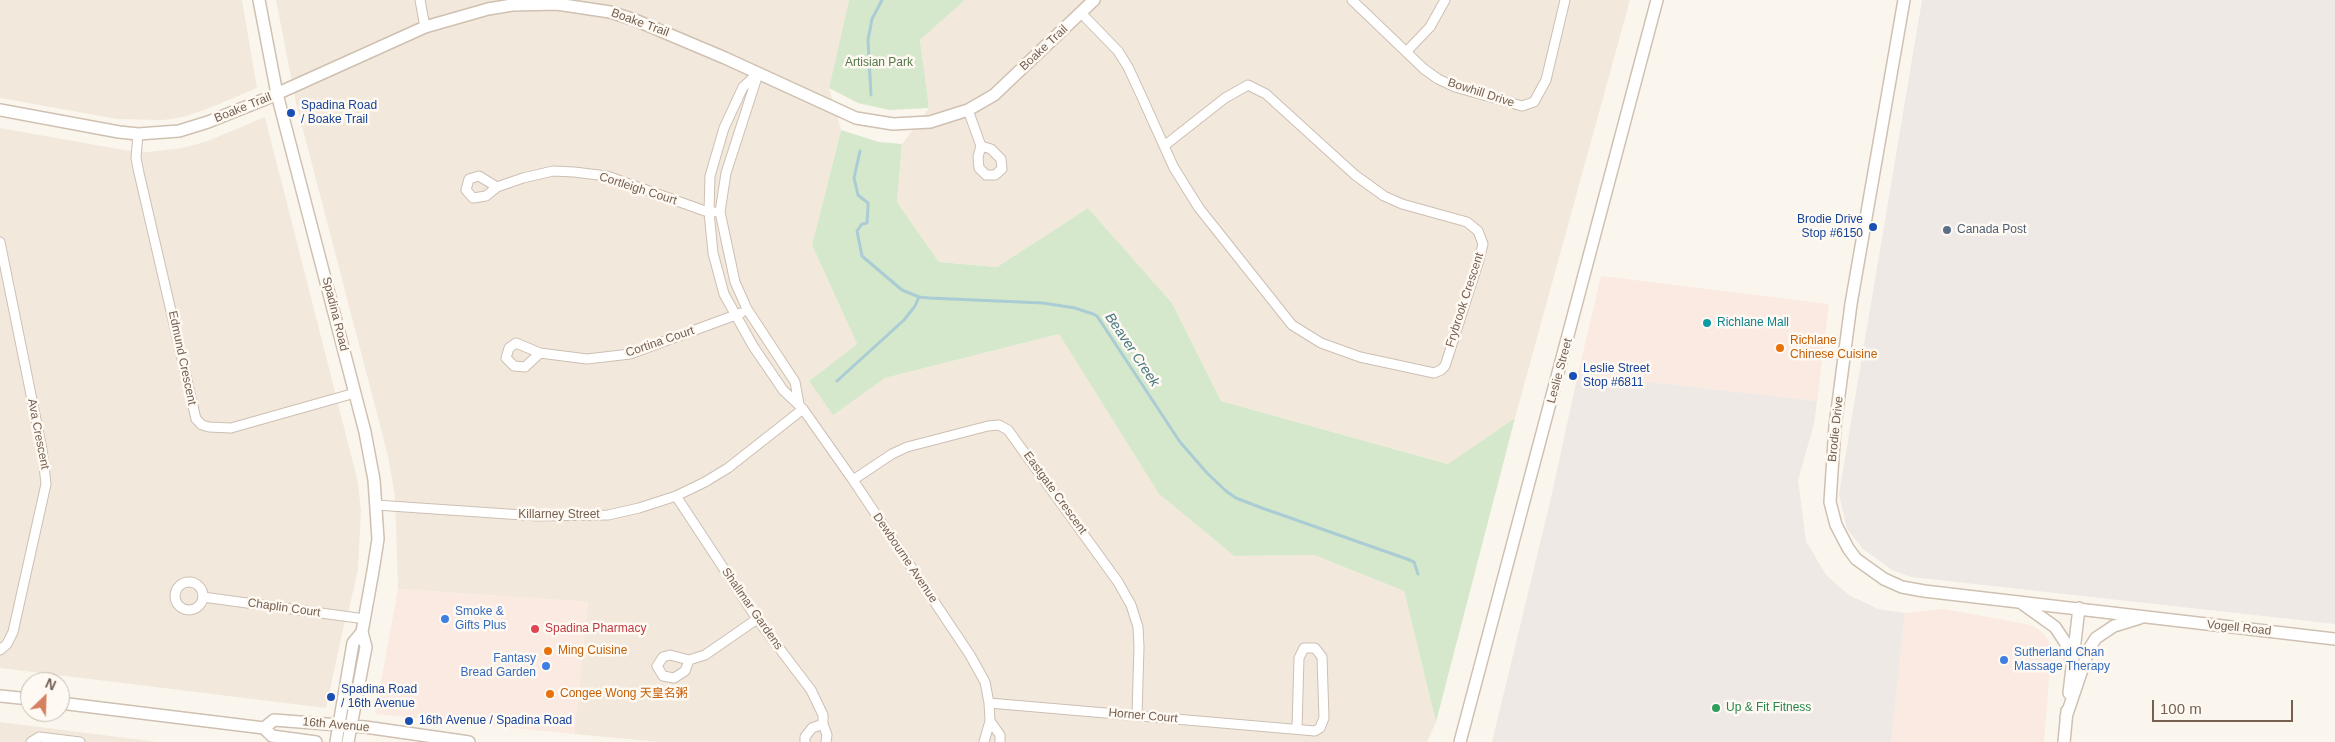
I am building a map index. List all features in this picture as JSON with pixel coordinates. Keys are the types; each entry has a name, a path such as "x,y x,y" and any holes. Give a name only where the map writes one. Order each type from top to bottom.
{"street":[{"name":"Spadina Road","path":"259,0 278,94 365,432 376,505 378,539 365,619 362,632 353,643 336,742"},
{"path":"420,0 425,27"},
{"name":"Boake Trail","path":"0,110 118,132 138,134 179,131 208,122 278,94 425,27 512,5 557,4 610,12 652,27 758,73 842,113 893,124 930,122 968,110 994,95 1094,0"},
{"name":"Bowhill Drive","path":"1352,0 1424,69 1455,87 1522,106 1534,102 1546,80 1565,0"},
{"path":"1407,51 1430,27 1445,0"},
{"name":"Leslie Street","path":"1460,742 1656,0"},
{"name":"Brodie Drive","path":"1904,0 1849,314 1830,475 1831,508 1840,536 1856,559 1884,579 1902,586 1924,591 2144,617"},
{"name":"Frybrook Crescent","path":"1081,14 1118,51 1128,67 1174,168 1199,208 1292,325 1321,344 1360,357 1434,373 1445,366 1483,244 1478,231 1467,222 1402,204 1384,196 1355,175 1266,94 1248,85 1224,98 1164,146"},
{"name":"Dewbourne Avenue","path":"758,73 726,173 720,212 735,282 746,309 795,382 801,407"},
{"name":"Dewbourne Avenue","path":"758,73 743,87 724,128 710,176 709,212 713,253 724,294 753,346 783,390 801,407 853,480 970,655 985,682 989,703 990,721 984,742"},
{"path":"968,110 982,146"},
{"name":"Edmund Crescent","path":"138,134 136,158 139,173 196,419 202,425 216,428 231,428 355,393"},
{"name":"Cortleigh Court","path":"497,187 523,178 553,171 574,172 607,176 709,212 720,212"},
{"name":"Ava Crescent","path":"0,242 42,449 46,484 13,632 7,644 0,650"},
{"name":"Cortina Court","path":"540,353 587,359 630,354 736,315 746,309"},
{"name":"Killarney Street","path":"376,505 574,517 608,515 639,508 676,496 728,468 801,407"},
{"name":"Eastgate Crescent","path":"853,480 892,454 907,447 999,424 1008,430 1118,582 1131,605 1138,627 1137,716"},
{"name":"Shallmar Gardens","path":"676,496 757,619 811,690 821,710 827,735 826,742"},
{"name":"Chaplin Court","path":"203,597 365,619"},
{"path":"2019,601 2055,627 2065,642 2072,662"},
{"path":"2064,742 2079,608"},
{"path":"2066,717 2089,649 2096,638 2114,626 2144,617"},
{"name":"Vogell Road","path":"2144,617 2335,639"},
{"path":"689,660 705,655 757,619"},
{"name":"Spadina Road","path":"348,742 366,646 362,632"},
{"name":"Horner Court","path":"989,703 1315,731 1320,728 1324,718 1322,657 1315,648 1304,648 1298,658 1297,729"},
{"path":"0,696 20,698"},
{"name":"16th Avenue","path":"70,704 264,728 272,736 316,742"},
{"name":"16th Avenue","path":"264,728 274,720 351,726 470,742"},
{"name":"Dewbourne Avenue","path":"990,721 1000,735 1000,742"},
{"path":"805,742 805,737 812,728 823,724"},
{"path":"31,742 39,737 80,742"}],"shaded area":[{"path":"0,0 242,0 257,88 184,117 163,120 117,119 0,98"},
{"path":"276,0 849,0 829,88 841,129 812,245 857,344 809,381 833,414 885,378 1059,334 1159,494 1234,556 1314,555 1404,591 1436,722 1427,742 659,742 574,734 588,602 398,589 395,496 388,456 296,103"},
{"path":"965,0 1630,0 1515,418 1449,464 1221,401 1172,303 1088,208 997,267 939,262 897,202 902,144 929,108 920,40"},
{"path":"1922,0 2335,0 2335,624 1911,577 1892,570 1863,549 1847,529 1839,494"},
{"path":"265,117 358,482 361,511 358,570 326,708 70,677 70,672 33,672 0,668 0,128 124,150 148,152 182,148 205,142"},
{"path":"1601,276 1829,304 1817,401 1578,374"},
{"path":"1578,374 1817,401 1814,424 1798,480 1806,541 1826,575 1849,595 1878,609 1905,613 1891,742 1492,742 1550,502"},
{"path":"398,589 588,602 574,734 375,714"},
{"path":"1944,609 2031,625 2042,632 2049,641 2051,653 2044,742 1891,742 1905,613"},
{"path":"0,722 158,742 0,742"}],"green space":[{"name":"Artisian Park","path":"849,0 965,0 920,40 929,108 889,110 858,103 829,88"},
{"path":"841,130 879,142 902,144 897,202 939,262 997,267 1088,208 1172,303 1221,401 1448,464 1515,418 1436,722 1404,591 1314,555 1234,556 1159,494 1059,334 885,378 833,415 809,381 857,344 812,245"}],"waterway":[{"name":"Beaver Creek","path":"871,95 868,40 872,19 882,0"},
{"name":"Beaver Creek","path":"860,151 854,178 858,195 868,203 867,223 862,224 857,231 862,256 902,290 919,297 929,298 1043,303 1075,308 1097,316 1180,442 1207,473 1226,491 1236,498 1262,508 1414,562 1418,574"},
{"path":"837,381 904,320 915,306 919,297"}],"place":[{"name":"Spadina Road / Boake Trail","path":"291,113"},
{"name":"Brodie Drive Stop #6150","path":"1873,227"},
{"name":"Canada Post","path":"1947,230"},
{"name":"Richlane Mall","path":"1707,323"},
{"name":"Richlane Chinese Cuisine","path":"1780,348"},
{"name":"Leslie Street Stop #6811","path":"1573,376"},
{"name":"Smoke & Gifts Plus","path":"445,619"},
{"name":"Spadina Pharmacy","path":"535,629"},
{"name":"Ming Cuisine","path":"548,651"},
{"name":"Sutherland Chan Massage Therapy","path":"2004,660"},
{"name":"Fantasy Bread Garden","path":"546,666"},
{"name":"Congee Wong 天皇名粥","path":"550,694"},
{"name":"Spadina Road / 16th Avenue","path":"331,697"},
{"name":"Up & Fit Fitness","path":"1716,708"},
{"name":"16th Avenue / Spadina Road","path":"409,721"}]}
